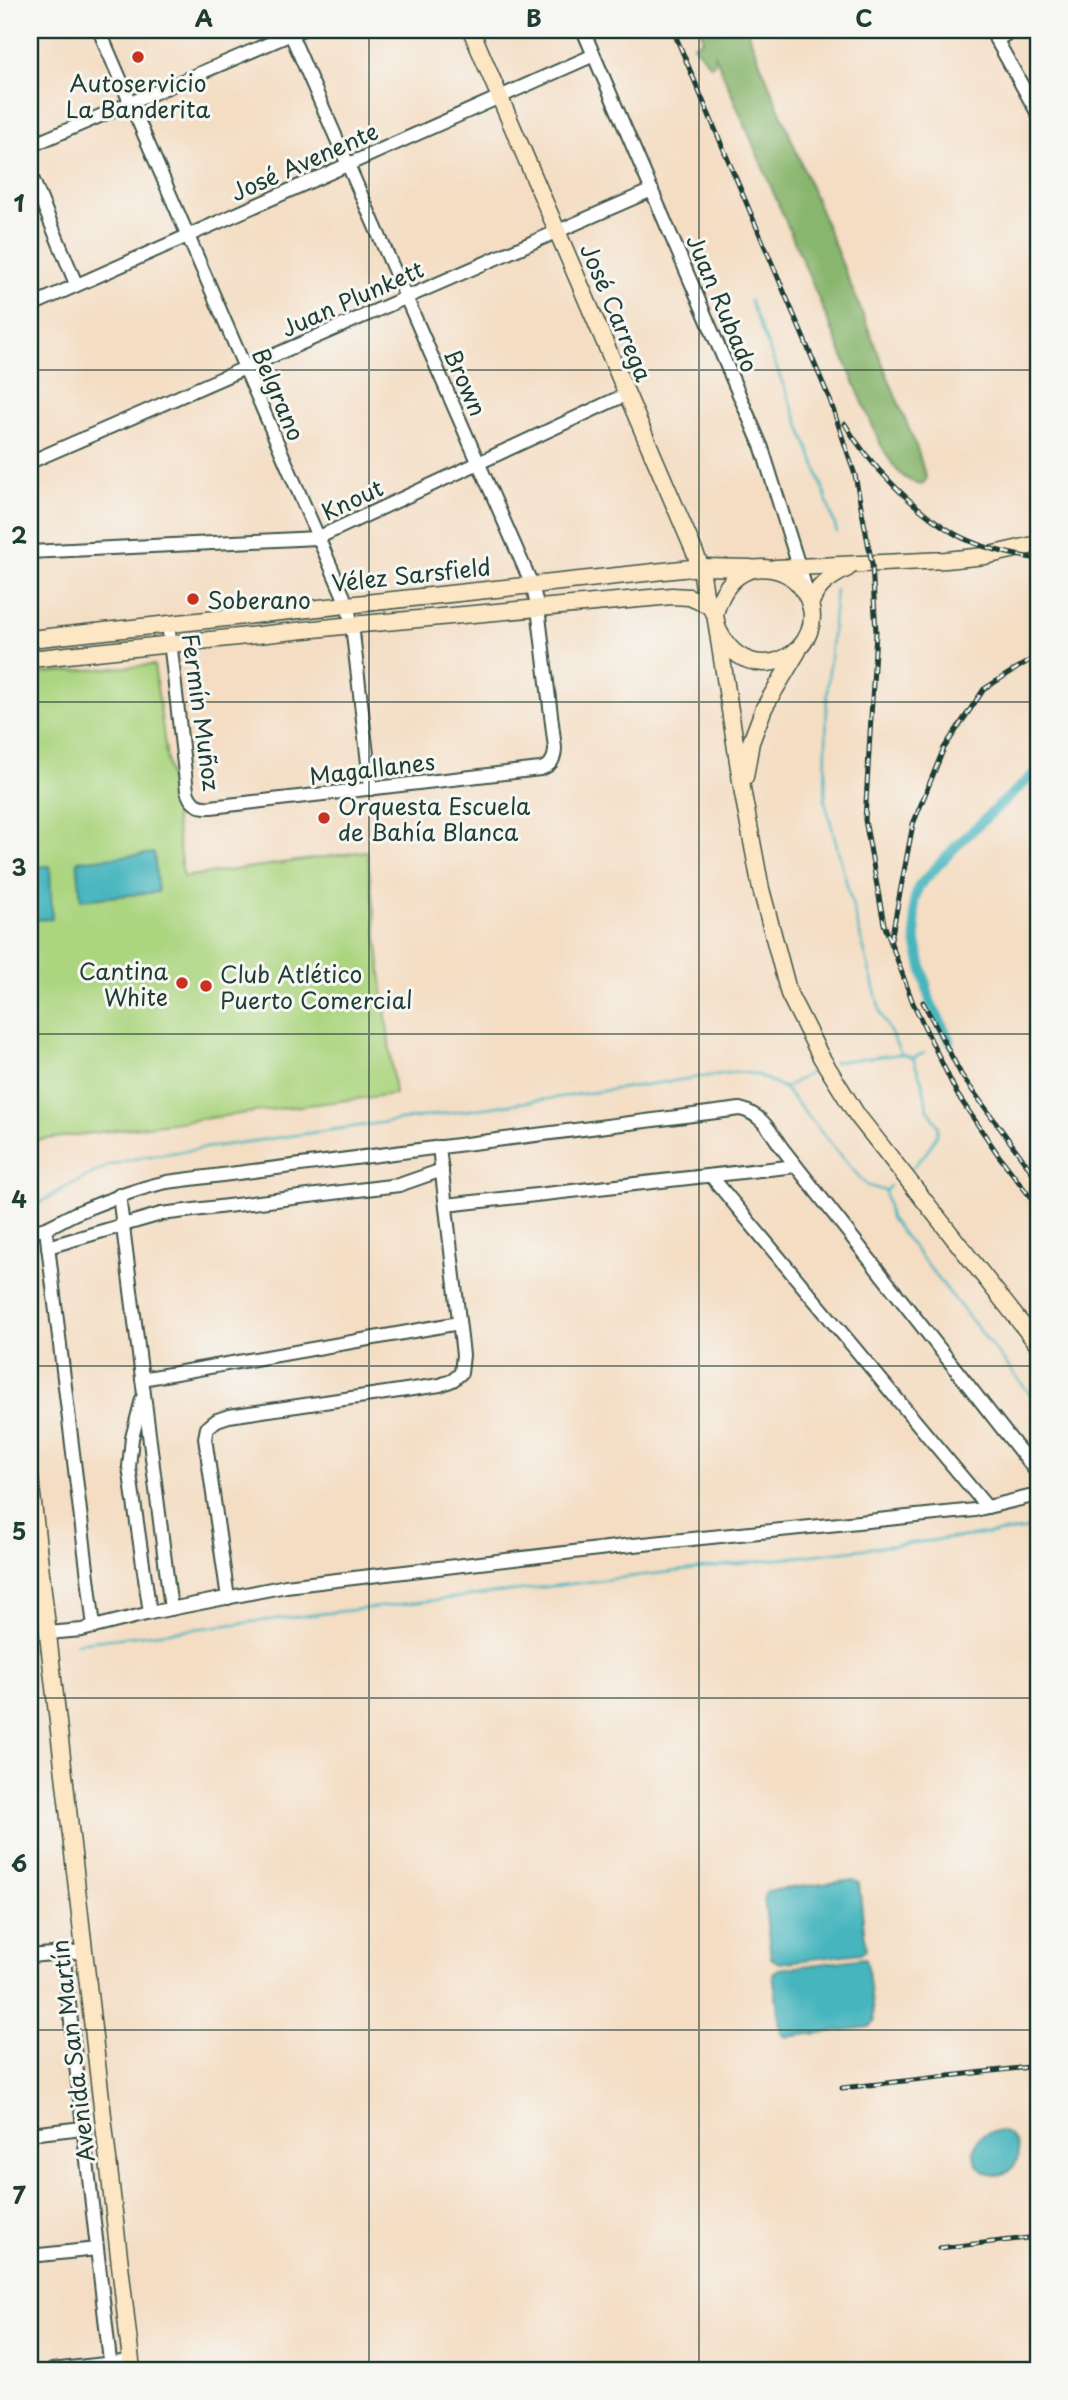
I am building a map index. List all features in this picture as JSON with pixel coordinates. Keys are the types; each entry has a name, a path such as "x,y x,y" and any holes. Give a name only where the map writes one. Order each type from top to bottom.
{"street":[{"name":"Belgrano","path":"99,30 347,604 352,625 371,789"},
{"name":"José Carrega","path":"471,30 701,567 713,615 761,889 789,994 821,1057 857,1115 1038,1345"},
{"name":"Juan Rubado","path":"583,30 762,449 809,602"},
{"path":"1014,30 994,35 1038,114"},
{"path":"30,146 294,31"},
{"name":"Brown","path":"294,31 348,165 532,585 538,608 555,748 551,763"},
{"name":"José Avenente","path":"30,306 594,55"},
{"path":"30,173 76,284"},
{"name":"Juan Plunkett","path":"30,462 652,190"},
{"name":"Knout","path":"30,552 317,538 627,394"},
{"name":"Vélez Sarsfield","path":"30,639 168,622 701,567 854,566 985,556 1038,544"},
{"path":"809,602 820,584 854,566"},
{"path":"743,794 751,743 764,708 807,637 811,625 809,602 800,585 788,574 764,568 742,573 729,582 720,595 713,615 723,640 732,652 752,662 773,663 787,658 799,649"},
{"name":"Vélez Sarsfield","path":"30,659 352,625 672,596 689,597 713,615"},
{"name":"Fermín Muñoz","path":"168,622 187,791 196,806"},
{"name":"Magallanes","path":"196,806 211,807 540,769 551,763"},
{"path":"30,1231 46,1229 58,1221 141,1187 167,1182 740,1109 759,1117 1038,1474"},
{"path":"229,1598 205,1438 207,1428 217,1420 229,1416 440,1385 453,1380 461,1373 464,1366 439,1147"},
{"path":"446,1205 796,1166"},
{"path":"48,1247 160,1214 400,1185 442,1170"},
{"path":"711,1176 987,1507"},
{"path":"119,1195 171,1609"},
{"path":"46,1229 94,1627"},
{"path":"143,1385 459,1323"},
{"path":"143,1385 129,1467 150,1613"},
{"name":"Avenida San Martín","path":"30,1477 132,2366"},
{"path":"47,1633 94,1627 286,1586 987,1507 1033,1496 1038,1491"},
{"path":"30,1956 83,1951"},
{"name":"Avenida San Martín","path":"63,1952 111,2367"},
{"path":"30,2134 83,2128"},
{"path":"30,2256 97,2249"},
{"path":"52,2370 132,2366"}],"green space":[{"path":"701,30 747,30 918,451 926,479 923,484 908,480 902,475 880,443 715,55 714,64 710,65 693,45 703,40"},
{"name":"Club Atlético Puerto Comercial","path":"154,665 183,877 367,851 395,1094 30,1141 30,674"}],"water":[{"path":"154,853 158,892 81,900 77,861"},
{"path":"50,866 52,919 32,920 31,867"},
{"path":"854,1880 859,1883 866,1949 861,1953 779,1963 771,1958 764,1897 767,1891"},
{"path":"865,1958 874,2022 869,2027 786,2037 781,2033 773,1973 779,1969"},
{"path":"996,2131 1005,2132 1012,2137 1017,2144 1017,2162 1012,2169 1005,2174 996,2175 987,2174 980,2169 975,2162 974,2153 975,2144 980,2137 987,2132"}],"waterway":[{"path":"750,301 816,467 837,532"},
{"path":"836,589 827,693 825,801 881,1014 901,1054"},
{"path":"950,1041 930,1001 916,942 914,901 919,886 958,844 1038,770"},
{"path":"834,1062 901,1054 913,1058 924,1053"},
{"path":"911,1169 926,1153 937,1135 938,1126 927,1107 923,1085 913,1058"},
{"path":"784,1088 817,1069"},
{"path":"30,1209 110,1165 142,1157 736,1072 755,1074 784,1088 866,1185 885,1191 890,1186"},
{"path":"885,1191 890,1218 1038,1404"},
{"path":"77,1643 1038,1528"},
{"path":"30,1650 40,1649"}],"railway":[{"path":"673,30 830,400 855,475 872,564 876,632 865,820 884,924 913,1003 957,1094 1038,1207"},
{"path":"845,424 866,455 893,485 939,524 974,543 1038,559"},
{"path":"891,940 913,824 944,748 984,689 1038,655"},
{"path":"923,1002 962,1076 1038,1180"},
{"path":"842,2088 1038,2066"},
{"path":"939,2248 1038,2237"}],"place":[{"name":"Autoservicio La Banderita","path":"138,57"},
{"name":"Soberano","path":"193,599"},
{"name":"Orquesta Escuela de Bahía Blanca","path":"324,818"},
{"name":"Cantina White","path":"182,983"},
{"name":"Club Atlético Puerto Comercial","path":"206,986"}]}
